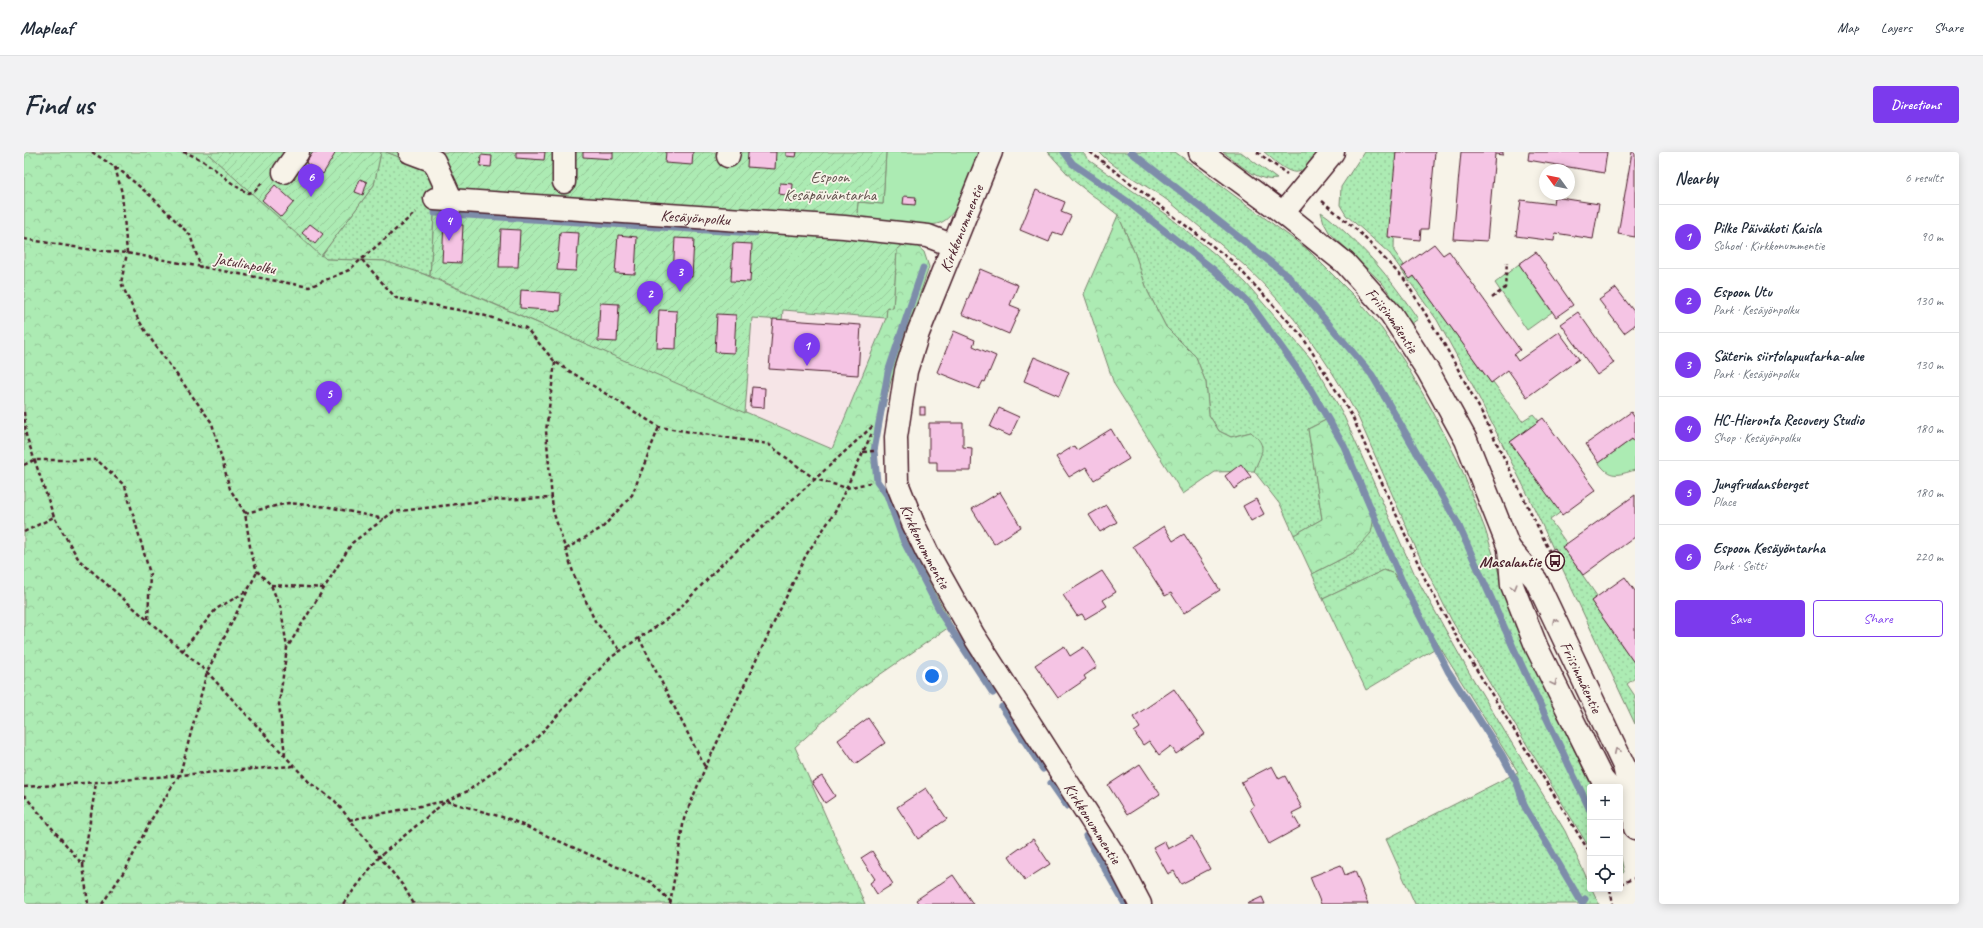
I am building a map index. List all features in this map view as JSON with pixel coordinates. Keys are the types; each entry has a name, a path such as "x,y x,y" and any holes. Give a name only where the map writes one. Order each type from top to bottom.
{"street":[{"path":"284,172 298,152"},
{"path":"410,152 434,161 444,200"},
{"path":"564,152 564,182"},
{"name":"Kirkkonummentie","path":"991,152 918,333 906,371 896,437 898,483 913,524 974,636 1113,853 1140,904"},
{"name":"Friisinmäentie","path":"1200,152 1283,213 1345,263 1391,314 1428,371 1466,440 1509,548 1512,585 1537,648 1602,779 1606,784"},
{"path":"1283,213 1333,152"},
{"name":"Kesäyönpolku","path":"444,200 844,227 928,236 954,246"},
{"name":"Friisinmäentie","path":"1509,548 1536,580 1624,766 1635,816 1635,828"},
{"path":"1623,802 1635,816"}],"path":[{"path":"92,152 115,166 152,197 190,235 201,268"},
{"path":"183,152 194,155 210,164 241,190 248,193 255,191 268,175 275,170 284,172"},
{"path":"1090,152 1232,261 1302,336 1352,416 1426,581 1460,643 1587,848"},
{"path":"115,166 122,193 127,253 121,283 138,319 150,338 212,424 230,489 245,513 251,553 257,572 271,585 281,609 287,648 279,704 285,756"},
{"name":"Jatulinpolku","path":"24,239 93,250 127,253 309,287 349,270 423,206 444,200"},
{"path":"362,260 396,298 479,314 526,328 556,362 659,426 768,444 815,478 847,488 877,481 898,483"},
{"path":"1492,298 1505,288 1507,262"},
{"path":"556,362 546,431 553,511 574,575 595,621 621,651"},
{"path":"24,412 24,427 26,435 54,517 79,560 207,672 310,783 336,801 349,820 404,887 414,904"},
{"path":"349,820 446,801 468,791 532,743 610,658 674,614 720,565 876,423 835,512 806,556 705,768 684,819 671,904"},
{"path":"566,549 603,527 632,494 659,426"},
{"path":"24,466 34,460 97,460 125,486 150,574 148,621"},
{"path":"287,648 352,543 393,512 489,500 552,498"},
{"path":"245,513 288,503 329,507 385,519"},
{"path":"24,532 54,517"},
{"path":"102,904 127,867 151,820 180,774 207,672 257,572"},
{"path":"271,585 325,588"},
{"path":"182,651 216,609 248,591"},
{"path":"639,638 705,768"},
{"path":"24,787 96,783 180,774 295,766"},
{"path":"88,904 83,866 96,783"},
{"path":"24,795 83,866"},
{"path":"446,801 509,819 651,882 671,904"},
{"path":"343,904 380,856 446,801"},
{"path":"1623,883 1635,878"},
{"path":"1611,892 1613,904"}],"shaded area":[{"path":"783,310 886,318 833,449 745,413 752,318"}],"green space":[{"path":"24,152 206,152 326,259 384,261 421,273 832,449 886,318 887,307 893,308 897,250 909,239 924,252 929,267 890,384 876,445 879,480 890,497 897,522 952,625 859,689 795,747 865,904 24,904"},
{"path":"206,152 381,152 374,185 321,256"},
{"path":"381,152 386,152 428,168 435,178 430,276 384,261 326,259 321,256 374,185"},
{"name":"Espoon Kesäpäiväntarha","path":"386,152 886,152 883,204 858,202 857,213 864,220 909,239 897,250 893,308 887,307 886,318 783,310 782,320 752,318 745,413 430,276 436,190 428,168"},
{"path":"886,152 978,152 964,192 953,212 947,219 940,223 924,225 864,220 857,213 858,202 883,204"},
{"path":"1048,152 1082,152 1090,161 1166,214 1216,255 1246,283 1312,360 1342,412 1416,577 1470,674 1565,831 1587,879 1587,892 1593,892 1599,904 1415,904 1386,839 1518,772 1394,574 1384,570 1323,599 1312,574 1353,553 1330,418 1308,429 1322,519 1294,535 1281,506 1254,471 1257,464 1251,432 1231,437 1219,431 1209,415 1206,383 1196,357 1166,327 1148,292 1135,254 1118,215 1074,181"},
{"path":"1099,152 1175,152 1307,249 1358,300 1382,329 1404,361 1431,408 1460,465 1485,529 1516,627 1591,784 1587,784 1587,844 1452,621 1418,553 1359,419 1348,398 1322,357 1278,300 1245,266 1171,203 1114,166"},
{"path":"1223,152 1241,152 1277,179 1263,178 1255,175"},
{"path":"1264,152 1316,152 1302,170 1293,172 1282,167"},
{"path":"1364,152 1396,152 1394,251 1404,265 1401,268 1410,279 1414,276 1491,383 1493,382 1522,421 1533,414 1539,421 1510,442 1561,512 1550,520 1567,544 1563,547 1597,596 1591,601 1635,664 1635,678 1627,684 1635,696 1635,724 1529,497 1471,382 1437,320 1390,254 1346,215 1340,205 1341,187"},
{"path":"1321,212 1367,253 1394,285 1418,319 1411,324 1383,284 1329,232 1324,223"},
{"path":"1118,215 1135,254 1148,292 1166,327 1196,357 1206,383 1209,415 1219,431 1231,437 1251,432 1260,442 1262,446 1261,455 1254,471 1215,472 1183,494 1114,384 1084,294"},
{"path":"1519,264 1552,312 1527,330 1495,283"},
{"path":"1330,418 1375,512 1371,533 1353,553 1312,574 1294,535 1322,519 1308,429"},
{"path":"1632,439 1635,443 1635,470 1619,474 1611,474 1607,472 1599,463"},
{"path":"1384,570 1394,574 1439,646 1366,690 1323,599"}],"building":[{"path":"313,152 336,152 323,174 306,163"},
{"path":"516,152 545,152 544,160 516,158"},
{"path":"583,152 613,152 613,159 583,157"},
{"path":"666,152 693,152 692,165 665,163"},
{"path":"748,152 776,152 775,169 747,167"},
{"path":"786,152 797,152 796,157 786,156"},
{"path":"1396,152 1435,152 1428,229 1421,229 1420,240 1388,237"},
{"path":"1461,152 1503,152 1503,155 1495,154 1487,241 1453,239"},
{"path":"1529,152 1607,152 1604,173 1575,168 1575,164 1551,164 1528,160"},
{"path":"1632,152 1635,152 1635,237 1618,234"},
{"path":"481,155 492,156 491,167 480,166"},
{"path":"360,179 367,182 363,195 355,192"},
{"path":"780,183 793,184 792,196 779,194"},
{"path":"275,185 294,202 281,217 262,200"},
{"path":"1036,190 1065,202 1061,212 1071,216 1062,235 1053,232 1049,242 1020,230"},
{"path":"904,196 916,197 915,205 903,204"},
{"path":"1521,200 1553,204 1554,200 1573,200 1599,204 1593,239 1555,233 1554,241 1516,236"},
{"path":"310,224 323,234 315,244 302,233"},
{"path":"444,224 463,225 461,263 442,262"},
{"path":"501,229 520,230 518,267 499,267"},
{"path":"560,232 579,233 576,271 557,270"},
{"path":"618,235 637,237 635,274 615,273"},
{"path":"675,238 694,239 692,277 673,276"},
{"path":"733,243 752,244 750,282 731,281"},
{"path":"1434,244 1443,255 1449,251 1520,350 1514,355 1518,361 1559,332 1579,359 1527,397 1508,370 1491,383 1414,276 1410,279 1401,268"},
{"path":"1536,252 1573,305 1556,317 1519,264"},
{"path":"980,269 1018,285 1010,305 1020,309 1009,334 962,314"},
{"path":"1616,288 1635,313 1635,325 1624,333 1599,300"},
{"path":"521,290 561,293 560,311 520,308"},
{"path":"600,303 619,304 617,342 598,341"},
{"path":"659,310 677,311 676,349 657,348"},
{"path":"1578,312 1614,363 1597,375 1561,324"},
{"path":"717,314 736,315 734,353 715,352"},
{"path":"773,319 861,325 858,375 769,369"},
{"path":"954,331 975,340 973,346 996,356 985,382 983,381 979,389 937,372"},
{"path":"1034,357 1069,372 1059,396 1024,381"},
{"path":"752,387 765,388 764,408 750,407"},
{"path":"920,407 925,407 925,415 920,415"},
{"path":"999,408 1019,417 1010,436 990,427"},
{"path":"1631,412 1635,418 1635,443 1632,439 1599,463 1586,444"},
{"path":"1543,418 1596,490 1562,515 1510,442"},
{"path":"929,423 963,423 963,447 972,448 971,471 937,471 937,462 929,462"},
{"path":"1111,429 1129,459 1094,480 1086,467 1069,477 1056,457 1074,446 1077,450"},
{"path":"1241,464 1251,477 1234,489 1225,476"},
{"path":"1000,492 1021,527 994,544 972,509"},
{"path":"1635,495 1635,537 1583,575 1562,547"},
{"path":"1256,499 1264,514 1251,521 1243,506"},
{"path":"1106,505 1117,522 1100,532 1089,515"},
{"path":"1164,526 1173,541 1184,534 1220,590 1184,613 1171,593 1165,596 1133,546"},
{"path":"1555,548 1561,561 1557,563 1551,550"},
{"path":"1102,571 1116,592 1103,600 1107,606 1085,619 1082,614 1077,616 1063,595"},
{"path":"1625,577 1635,591 1635,664 1591,601"},
{"path":"1064,646 1070,656 1084,647 1097,667 1084,676 1086,679 1058,698 1035,665"},
{"path":"1174,689 1205,734 1176,754 1171,746 1159,755 1149,741 1143,745 1134,732 1140,728 1133,717"},
{"path":"868,718 885,743 855,764 838,740"},
{"path":"1140,764 1160,794 1127,815 1108,785"},
{"path":"1272,766 1279,779 1285,776 1302,808 1292,813 1300,827 1269,844 1250,809 1254,806 1241,782"},
{"path":"822,776 835,796 825,803 812,782"},
{"path":"926,788 947,819 918,839 897,807"},
{"path":"1192,836 1210,869 1181,884 1174,871 1168,874 1153,847 1164,841 1168,849"},
{"path":"1033,839 1050,864 1025,880 1009,856"},
{"path":"872,851 893,884 877,894 870,883 875,879 861,858"},
{"path":"1341,865 1345,875 1355,871 1368,904 1321,904 1310,877"},
{"path":"953,875 973,904 919,904 916,900"},
{"path":"1262,897 1265,904 1247,904"}],"waterway":[{"path":"1064,152 1073,164 1128,202 1214,270 1251,305 1305,380 1344,446 1401,579 1448,671 1502,755 1517,783 1525,807 1582,903 1585,899"},
{"path":"1131,152 1288,276 1372,375 1457,522 1514,649 1587,804"},
{"path":"435,213 755,233"},
{"path":"923,268 888,372 874,451 877,481 887,495 904,542 943,617 993,693"},
{"path":"1002,707 1043,769"},
{"path":"1051,783 1067,806"},
{"path":"1086,836 1125,904"}],"place":[{"name":"Espoon Kesäyöntarha","path":"311,197"},
{"name":"HC-Hieronta Recovery Studio","path":"449,241"},
{"name":"Säterin siirtolapuutarha-alue","path":"680,292"},
{"name":"Espoon Utu","path":"650,314"},
{"name":"Pilke Päiväkoti Kaisla","path":"807,366"},
{"name":"Jungfrudansberget","path":"329,414"},
{"name":"Masalantie","path":"1555,561"}]}
